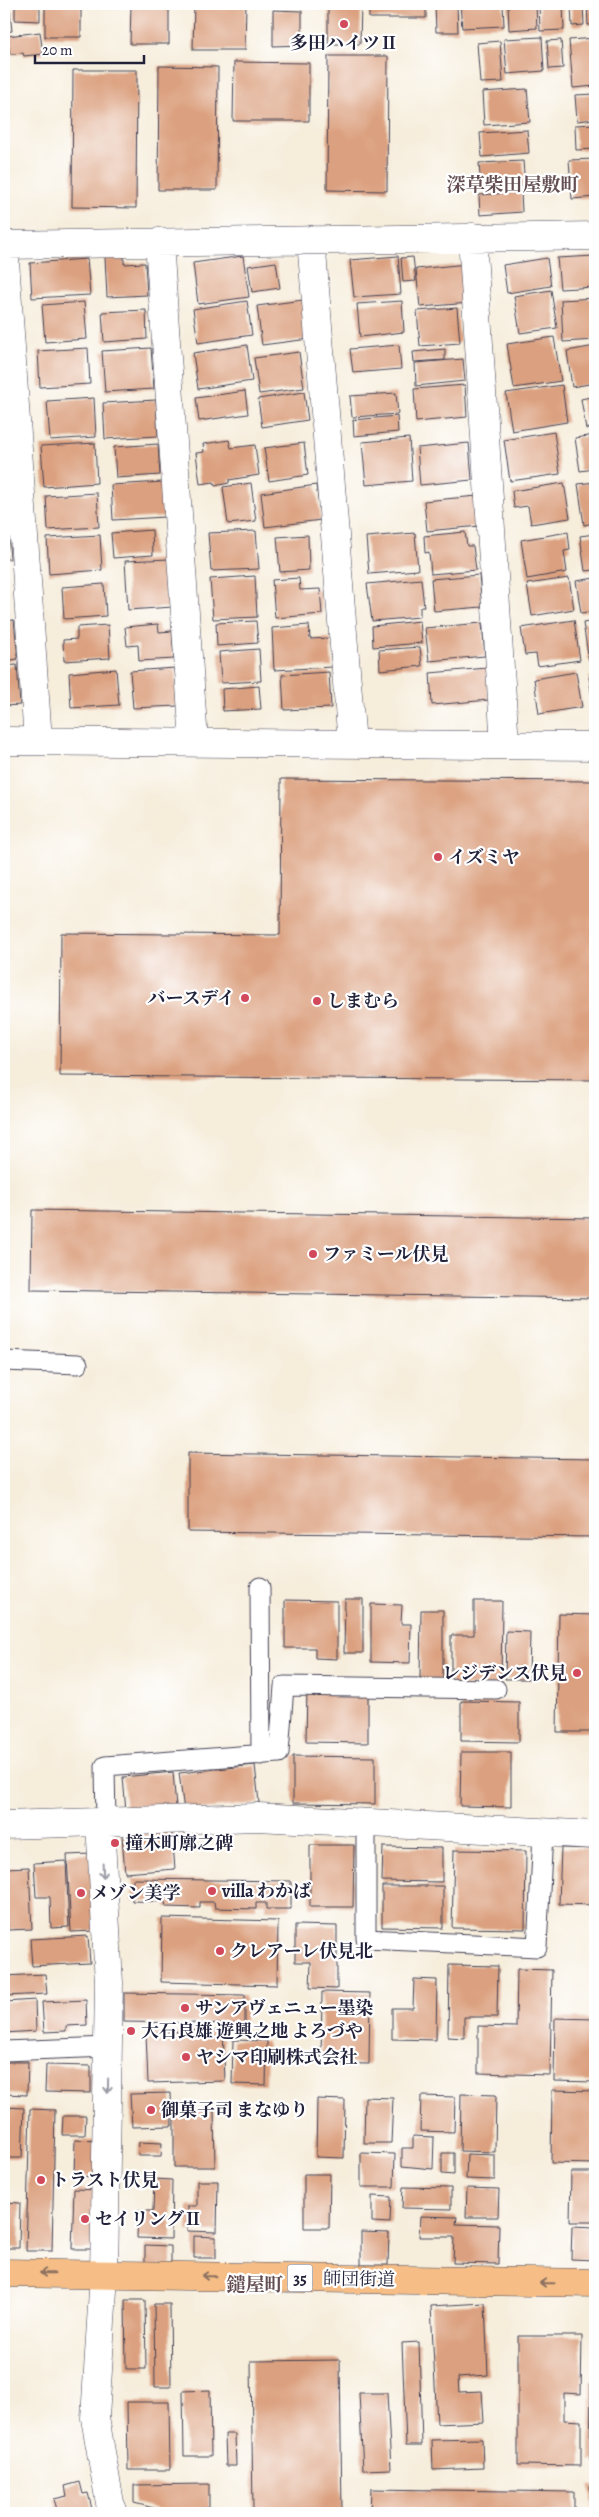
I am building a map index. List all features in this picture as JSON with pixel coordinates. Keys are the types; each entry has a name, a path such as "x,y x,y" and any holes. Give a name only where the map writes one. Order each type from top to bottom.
{"main road":[{"name":"師団街道","path":"4,2273 595,2284"}],"street":[{"path":"38,741 4,245 595,236"},
{"path":"472,237 505,745"},
{"path":"312,240 352,744"},
{"path":"159,242 194,742"},
{"path":"4,741 595,746"},
{"path":"4,1825 258,1817 544,1834 595,1835"},
{"path":"103,1822 110,1983 104,2274 95,2418 110,2503 114,2513"}],"lane":[{"path":"4,1361 78,1364"},
{"path":"260,1588 261,1754"},
{"path":"103,1822 105,1766 279,1753 284,1686 496,1689"},
{"path":"366,1823 366,1940 536,1948 544,1834"},
{"path":"4,2051 109,2048"}],"building":[{"path":"4,4 9,4 12,31 4,32"},
{"path":"15,4 40,4 40,21 15,20"},
{"path":"45,4 81,4 81,37 45,37"},
{"path":"131,4 169,4 169,44 130,44"},
{"path":"194,4 246,4 245,50 193,50"},
{"name":"多田ハイツⅡ","path":"328,4 361,4 360,44 328,44"},
{"path":"369,4 426,4 426,18 369,18"},
{"path":"435,4 457,4 458,32 436,32"},
{"path":"460,4 503,4 504,26 462,28"},
{"path":"508,4 536,4 537,28 509,30"},
{"path":"539,4 563,4 564,30 540,31"},
{"path":"571,4 583,4 584,25 572,26"},
{"path":"587,4 595,4 595,25 588,25"},
{"path":"273,10 302,11 302,45 273,46"},
{"path":"40,32 43,54 24,56 23,53 10,54 7,36"},
{"path":"542,37 544,71 507,74 504,39"},
{"path":"595,38 595,86 573,88 569,40"},
{"path":"561,40 563,68 549,69 547,41"},
{"path":"500,41 503,82 480,83 477,43"},
{"path":"328,56 388,56 387,191 327,190"},
{"path":"234,62 309,63 309,121 233,121"},
{"path":"159,66 218,67 217,190 158,190"},
{"path":"73,70 137,70 136,208 72,207"},
{"path":"527,89 530,122 484,125 482,92"},
{"path":"595,94 595,119 577,121 575,95"},
{"path":"595,124 595,149 576,150 575,125"},
{"path":"527,130 529,153 482,157 480,133"},
{"path":"595,159 595,197 572,199 569,160"},
{"path":"523,161 525,186 481,189 479,163"},
{"path":"521,192 522,212 480,215 479,195"},
{"path":"124,256 124,264 145,263 147,295 107,297 105,257"},
{"path":"243,256 249,297 198,304 193,263"},
{"path":"398,256 401,294 354,297 350,260"},
{"path":"595,256 595,287 560,289 557,258"},
{"path":"413,257 416,281 403,282 401,258"},
{"path":"547,258 551,286 507,293 503,265"},
{"path":"87,259 90,295 32,298 30,263"},
{"path":"276,262 280,288 252,292 248,266"},
{"path":"467,264 470,303 420,307 416,269"},
{"path":"551,290 557,328 520,333 514,296"},
{"path":"595,298 595,340 563,342 561,300"},
{"path":"303,300 309,339 262,345 257,306"},
{"path":"247,301 252,335 198,343 193,309"},
{"path":"402,301 404,332 360,337 357,304"},
{"path":"84,302 87,339 45,342 42,305"},
{"path":"457,308 460,343 420,346 417,311"},
{"path":"146,310 147,339 104,342 102,312"},
{"path":"554,337 561,381 514,388 507,344"},
{"path":"247,345 252,381 198,389 193,353"},
{"path":"399,345 401,369 353,373 350,349"},
{"path":"595,346 595,383 572,387 567,351"},
{"path":"88,348 90,384 40,387 38,351"},
{"path":"151,348 154,389 105,392 102,351"},
{"path":"445,349 445,360 414,362 413,352"},
{"path":"299,352 304,388 259,394 254,358"},
{"path":"463,359 465,381 416,386 415,363"},
{"path":"465,385 467,417 416,422 414,389"},
{"path":"562,385 567,422 512,431 506,393"},
{"path":"245,391 248,414 199,421 196,398"},
{"path":"304,392 308,420 262,427 258,399"},
{"path":"396,393 398,414 352,417 350,396"},
{"path":"595,396 595,427 586,429 581,399"},
{"path":"94,398 96,437 50,440 47,401"},
{"path":"156,400 158,436 105,439 103,403"},
{"path":"397,416 398,432 354,436 353,420"},
{"path":"554,432 560,474 510,481 504,440"},
{"path":"595,435 595,469 580,471 575,438"},
{"path":"409,438 412,481 366,485 362,442"},
{"path":"229,440 231,448 255,445 259,475 229,480 229,483 215,486 214,482 200,484 196,453 204,452 203,444"},
{"path":"95,443 97,483 44,487 41,446"},
{"path":"304,443 308,475 269,481 264,448"},
{"path":"469,443 472,480 420,485 417,448"},
{"path":"158,444 160,475 116,478 114,447"},
{"path":"163,482 165,517 113,520 111,485"},
{"path":"595,482 595,523 584,525 578,484"},
{"path":"251,483 256,521 228,524 223,487"},
{"path":"564,483 570,518 531,524 528,506 514,508 512,491"},
{"path":"316,485 321,520 265,527 261,493"},
{"path":"97,493 99,527 48,530 46,496"},
{"path":"477,496 480,526 427,531 424,501"},
{"path":"4,501 8,526 4,527"},
{"path":"152,530 153,555 113,558 111,533"},
{"path":"4,531 8,531 10,559 4,559"},
{"path":"256,531 259,569 211,571 208,533"},
{"path":"465,532 467,546 473,546 476,570 431,574 429,552 425,553 424,536"},
{"path":"568,532 570,550 564,551 567,572 527,579 521,540"},
{"path":"415,533 418,570 369,574 366,537"},
{"path":"595,534 595,570 585,571 580,536"},
{"path":"100,535 102,570 49,574 47,538"},
{"path":"308,535 309,570 280,572 277,537"},
{"path":"170,559 173,607 128,610 125,561"},
{"path":"479,575 482,607 434,611 431,579"},
{"path":"255,576 257,617 213,619 210,579"},
{"path":"299,578 300,590 320,589 322,614 275,618 272,580"},
{"path":"569,578 574,609 532,616 527,584"},
{"path":"595,578 595,611 581,613 576,581"},
{"path":"421,579 424,607 420,607 420,617 372,621 367,584"},
{"path":"104,584 106,616 64,619 62,587"},
{"path":"4,591 7,591 9,615 4,616"},
{"path":"14,620 18,659 4,661 4,621"},
{"path":"574,620 580,660 538,666 536,654 525,655 521,628"},
{"path":"256,621 258,643 217,646 216,623"},
{"path":"420,621 422,643 373,647 372,626"},
{"path":"595,621 595,660 589,661 583,623"},
{"path":"482,623 485,656 429,661 425,628"},
{"path":"158,624 159,632 172,631 174,659 139,661 138,645 127,646 125,627"},
{"path":"108,625 110,658 64,661 63,640 77,639 77,627"},
{"path":"309,625 310,639 330,638 332,667 274,670 272,628"},
{"path":"420,647 422,666 380,670 379,650"},
{"path":"259,649 261,681 221,683 219,652"},
{"path":"17,665 20,705 4,706 4,666"},
{"path":"175,668 178,706 133,708 130,671"},
{"path":"487,668 489,700 432,705 430,673"},
{"path":"116,669 119,705 71,708 69,673"},
{"path":"329,672 331,708 284,710 282,675"},
{"path":"576,672 582,707 539,714 534,679"},
{"path":"595,676 595,711 594,711 589,677"},
{"path":"259,686 261,709 223,711 222,689"},
{"name":"イズミヤ","path":"281,779 595,781 595,1080 60,1076 61,933 280,935"},
{"name":"ファミール伏見","path":"32,1210 595,1218 595,1298 31,1290"},
{"path":"188,1453 595,1459 595,1537 188,1532"},
{"path":"345,1599 363,1599 363,1653 344,1653"},
{"path":"285,1600 337,1601 337,1659 315,1658 315,1648 285,1648"},
{"path":"474,1601 502,1601 501,1686 451,1686 451,1635 474,1635"},
{"path":"371,1604 402,1605 401,1624 411,1624 410,1663 371,1662"},
{"path":"421,1610 443,1610 443,1680 420,1679"},
{"name":"レジデンス伏見","path":"559,1614 595,1615 595,1732 557,1732"},
{"path":"506,1631 530,1632 529,1679 505,1679"},
{"path":"307,1688 368,1689 368,1743 306,1742"},
{"path":"461,1701 519,1702 519,1742 461,1741"},
{"path":"461,1752 511,1752 511,1807 460,1806"},
{"path":"293,1756 375,1757 375,1804 293,1803"},
{"path":"255,1765 259,1803 184,1811 179,1773"},
{"path":"173,1772 176,1807 126,1812 123,1777"},
{"path":"172,1832 175,1869 125,1873 122,1836"},
{"path":"310,1845 354,1845 353,1907 310,1907"},
{"path":"383,1847 442,1848 442,1882 382,1881"},
{"path":"561,1848 595,1849 595,1905 559,1904"},
{"path":"454,1850 526,1851 525,1929 452,1928"},
{"name":"メゾン美学","path":"91,1854 95,1931 71,1932 67,1855"},
{"path":"66,1861 69,1927 51,1928 50,1897 36,1897 34,1863"},
{"path":"29,1867 32,1929 8,1930 5,1868"},
{"name":"villa わかば","path":"133,1879 291,1881 291,1909 266,1909 266,1903 256,1903 256,1909 215,1908 214,1902 200,1902 200,1908 166,1907 165,1902 132,1901"},
{"path":"382,1886 443,1886 443,1928 382,1927"},
{"name":"クレアーレ伏見北","path":"162,1918 278,1921 277,1985 161,1982"},
{"path":"295,1925 337,1926 337,1989 310,1988 311,1962 295,1962"},
{"path":"88,1936 90,1963 32,1966 30,1939"},
{"path":"449,1965 498,1966 497,2017 464,2017 464,2038 448,2037"},
{"path":"517,1969 552,1970 550,2075 478,2073 478,2026 516,2027"},
{"path":"45,1974 47,1994 4,1996 4,1976"},
{"path":"414,1979 437,1980 436,2040 392,2039 392,2008 413,2008"},
{"path":"322,1992 370,1993 369,2064 321,2063"},
{"name":"サンアヴェニュー墨染","path":"124,1993 245,1995 245,2024 124,2022"},
{"path":"35,2000 36,2031 4,2033 4,2002"},
{"path":"86,2000 87,2025 66,2026 66,2031 44,2032 42,2002"},
{"path":"555,2018 595,2019 595,2082 554,2081"},
{"name":"ヤシマ印刷株式会社","path":"223,2030 225,2081 148,2083 146,2033"},
{"path":"233,2040 267,2041 266,2085 232,2084"},
{"path":"4,2062 28,2062 27,2095 4,2094"},
{"path":"46,2065 91,2066 91,2093 45,2092"},
{"path":"552,2090 595,2091 595,2164 551,2163"},
{"name":"御菓子司 まなゆり","path":"171,2093 172,2126 132,2127 130,2094"},
{"path":"461,2094 496,2095 495,2152 460,2151"},
{"path":"421,2096 455,2097 454,2132 420,2131"},
{"path":"365,2097 393,2098 391,2143 364,2143"},
{"path":"317,2099 345,2100 344,2158 316,2157"},
{"path":"4,2107 24,2108 22,2158 4,2158"},
{"name":"トラスト伏見","path":"30,2109 55,2110 52,2251 26,2251"},
{"path":"174,2111 214,2111 215,2167 174,2167"},
{"path":"63,2116 86,2116 85,2135 62,2135"},
{"path":"413,2136 434,2137 433,2169 402,2166 402,2148 413,2148"},
{"path":"75,2140 98,2141 97,2177 74,2176"},
{"path":"139,2142 162,2143 161,2156 138,2156"},
{"path":"361,2153 395,2154 394,2187 361,2187"},
{"path":"442,2153 454,2153 454,2175 442,2174"},
{"path":"467,2154 495,2155 495,2180 466,2179"},
{"path":"571,2172 595,2172 595,2222 570,2222"},
{"path":"304,2174 330,2174 329,2228 304,2228"},
{"path":"154,2179 172,2180 171,2239 137,2238 138,2211 153,2211"},
{"path":"197,2181 218,2181 217,2232 187,2231 188,2206 197,2206"},
{"path":"403,2187 451,2188 451,2209 402,2208"},
{"path":"467,2188 499,2189 498,2217 466,2217"},
{"name":"セイリングⅡ","path":"74,2189 98,2190 96,2249 72,2249"},
{"path":"372,2196 391,2197 390,2223 372,2222"},
{"path":"4,2202 20,2203 19,2248 4,2248"},
{"path":"420,2216 457,2217 456,2224 499,2225 498,2264 453,2263 454,2237 419,2237"},
{"path":"572,2226 595,2227 595,2260 571,2259"},
{"path":"361,2232 389,2233 388,2265 361,2265"},
{"path":"194,2236 216,2237 216,2258 194,2258"},
{"path":"145,2245 171,2246 171,2266 145,2265"},
{"path":"125,2300 145,2300 146,2369 126,2369"},
{"path":"485,2303 488,2375 458,2377 459,2392 482,2391 484,2422 437,2424 431,2306"},
{"path":"154,2304 170,2304 171,2387 155,2387"},
{"path":"593,2311 595,2311 595,2329 594,2329"},
{"path":"518,2336 582,2336 581,2394 564,2393 564,2420 581,2421 581,2466 518,2465"},
{"path":"419,2342 422,2445 406,2445 402,2343"},
{"path":"340,2360 342,2513 253,2513 251,2361"},
{"path":"591,2381 595,2381 595,2461 590,2460"},
{"path":"210,2390 211,2456 184,2456 183,2391"},
{"path":"359,2393 387,2393 391,2469 363,2470"},
{"path":"127,2402 169,2402 170,2470 128,2470"},
{"path":"225,2434 235,2434 236,2466 226,2466"},
{"path":"482,2439 483,2468 433,2470 432,2440"},
{"path":"80,2482 83,2494 88,2493 93,2513 58,2513 54,2499 67,2496 65,2486"},
{"path":"209,2484 209,2508 162,2510 134,2503 134,2485"},
{"path":"590,2486 595,2486 595,2513 592,2513"},
{"path":"371,2489 574,2492 574,2513 370,2513"}],"place":[{"name":"多田ハイツⅡ","path":"344,24"},
{"name":"イズミヤ","path":"438,857"},
{"name":"バースデイ","path":"245,998"},
{"name":"しまむら","path":"317,1001"},
{"name":"ファミール伏見","path":"313,1254"},
{"name":"レジデンス伏見","path":"577,1673"},
{"name":"撞木町廓之碑","path":"115,1843"},
{"name":"villa わかば","path":"212,1891"},
{"name":"メゾン美学","path":"81,1893"},
{"name":"クレアーレ伏見北","path":"220,1951"},
{"name":"サンアヴェニュー墨染","path":"185,2008"},
{"name":"大石良雄 遊興之地 よろづや","path":"131,2031"},
{"name":"ヤシマ印刷株式会社","path":"186,2057"},
{"name":"御菓子司 まなゆり","path":"151,2110"},
{"name":"トラスト伏見","path":"41,2180"},
{"name":"セイリングⅡ","path":"85,2219"}],"district":[{"name":"深草柴田屋敷町","path":"513,184"},
{"name":"鑓屋町","path":"255,2284"}]}
